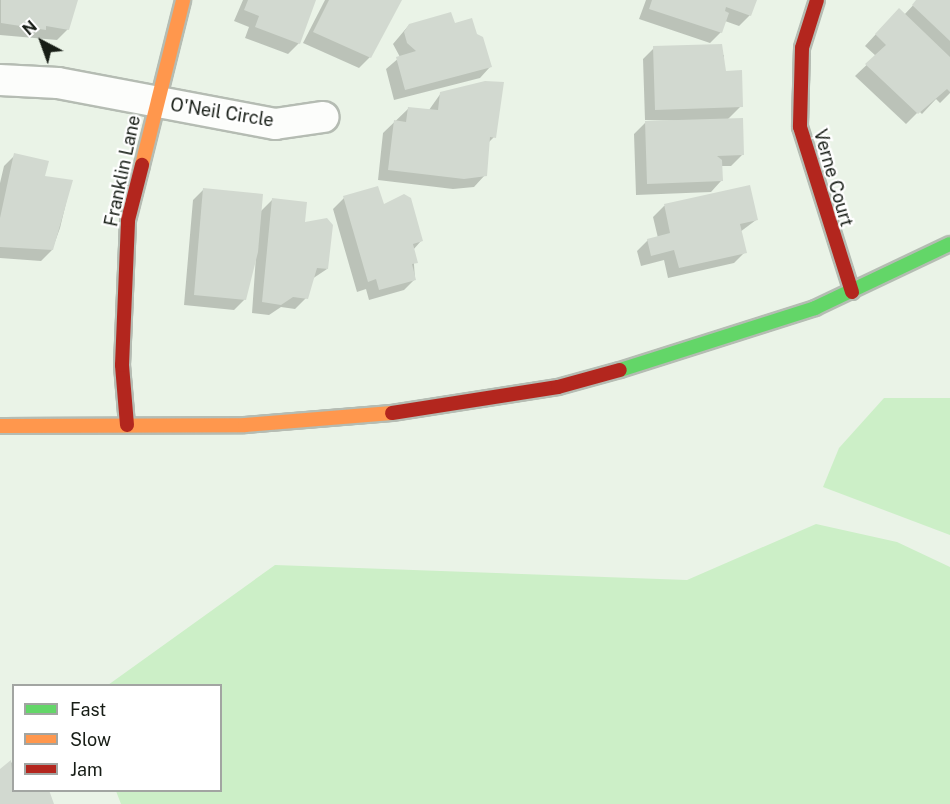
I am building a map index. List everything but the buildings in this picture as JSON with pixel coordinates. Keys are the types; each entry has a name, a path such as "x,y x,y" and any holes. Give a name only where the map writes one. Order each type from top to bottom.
{"main road":[{"name":"Franklin Lane","path":"127,425 122,365 128,220 183,0"},
{"name":"Verne Court","path":"817,0 802,48 800,127 830,232 852,292"},
{"path":"0,426 245,425 351,419 536,391 661,359 852,292 950,244"}],"street":[{"name":"O'Neil Circle","path":"0,80 58,83 275,124 323,117"}],"green space":[{"path":"884,398 950,398 950,535 823,487 839,448"},
{"path":"816,524 897,542 950,567 950,804 121,804 116,792 222,792 222,684 109,684 275,565 687,580"}],"traffic: fast":[{"path":"620,370 815,308 950,244"}],"traffic: slow":[{"path":"142,165 183,0"},
{"path":"0,426 245,425 392,413"}],"traffic: jam":[{"path":"817,0 802,48 800,127 852,292"},
{"path":"127,425 122,365 128,220 142,165"},
{"path":"392,413 558,387 620,370"}]}
